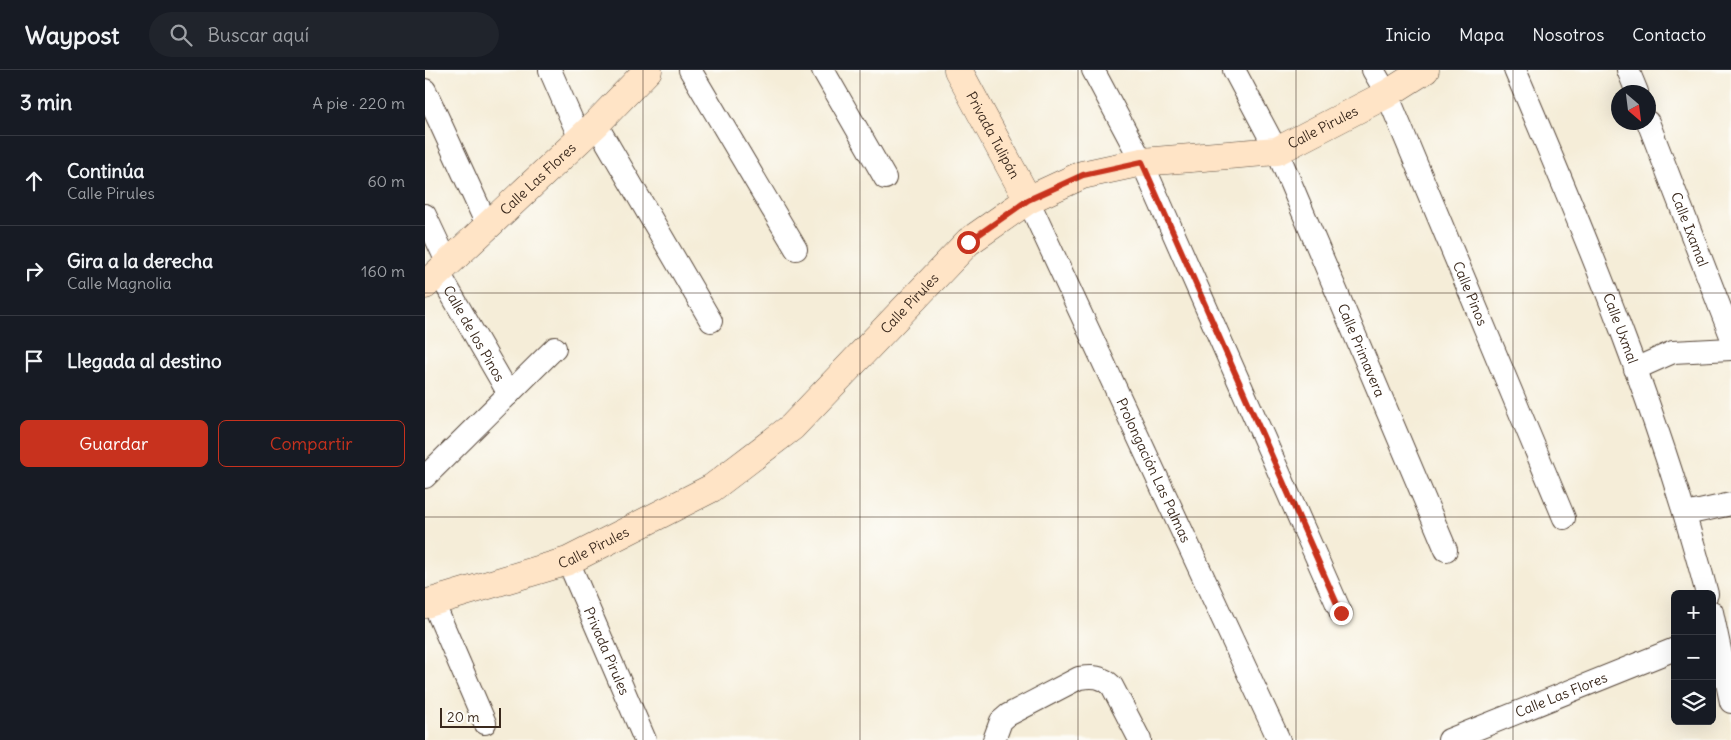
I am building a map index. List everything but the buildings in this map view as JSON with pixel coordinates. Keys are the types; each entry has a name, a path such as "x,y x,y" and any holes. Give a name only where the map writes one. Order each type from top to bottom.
{"street":[{"path":"550,70 711,321"},
{"path":"689,70 796,249"},
{"path":"823,70 885,178"},
{"name":"Privada Tulipán","path":"958,70 1028,200"},
{"path":"1093,70 1142,162 1341,613"},
{"name":"Calle Primavera","path":"1234,70 1277,150 1445,550"},
{"name":"Calle Pinos","path":"1373,70 1387,94 1564,518"},
{"name":"Calle Pirules","path":"429,603 568,561 713,488 792,427 968,242 1028,200 1083,175 1142,162 1277,150 1387,94 1425,70"},
{"name":"Calle Uxmal","path":"1515,70 1575,210 1635,369 1686,514 1706,590"},
{"path":"1628,70 1634,85"},
{"name":"Calle Las Flores","path":"437,274 588,131 646,71"},
{"path":"425,90 488,227"},
{"name":"Calle Ixamal","path":"1652,130 1731,338"},
{"name":"Prolongación Las Palmas","path":"1028,200 1279,740"},
{"name":"Calle de los Pinos","path":"425,215 437,274 509,394"},
{"path":"1635,369 1673,352 1731,338"},
{"path":"425,477 555,348"},
{"path":"1686,514 1731,504"},
{"name":"Privada Pirules","path":"568,561 645,740"},
{"path":"429,603 485,723"},
{"path":"1718,626 1731,702"},
{"name":"Calle Las Flores","path":"1449,740 1671,651"},
{"path":"996,735 1009,715 1079,678 1098,677 1106,680 1112,686 1140,740"}],"route":[{"path":"968,242 1028,200 1083,175 1142,162 1341,613"}]}
